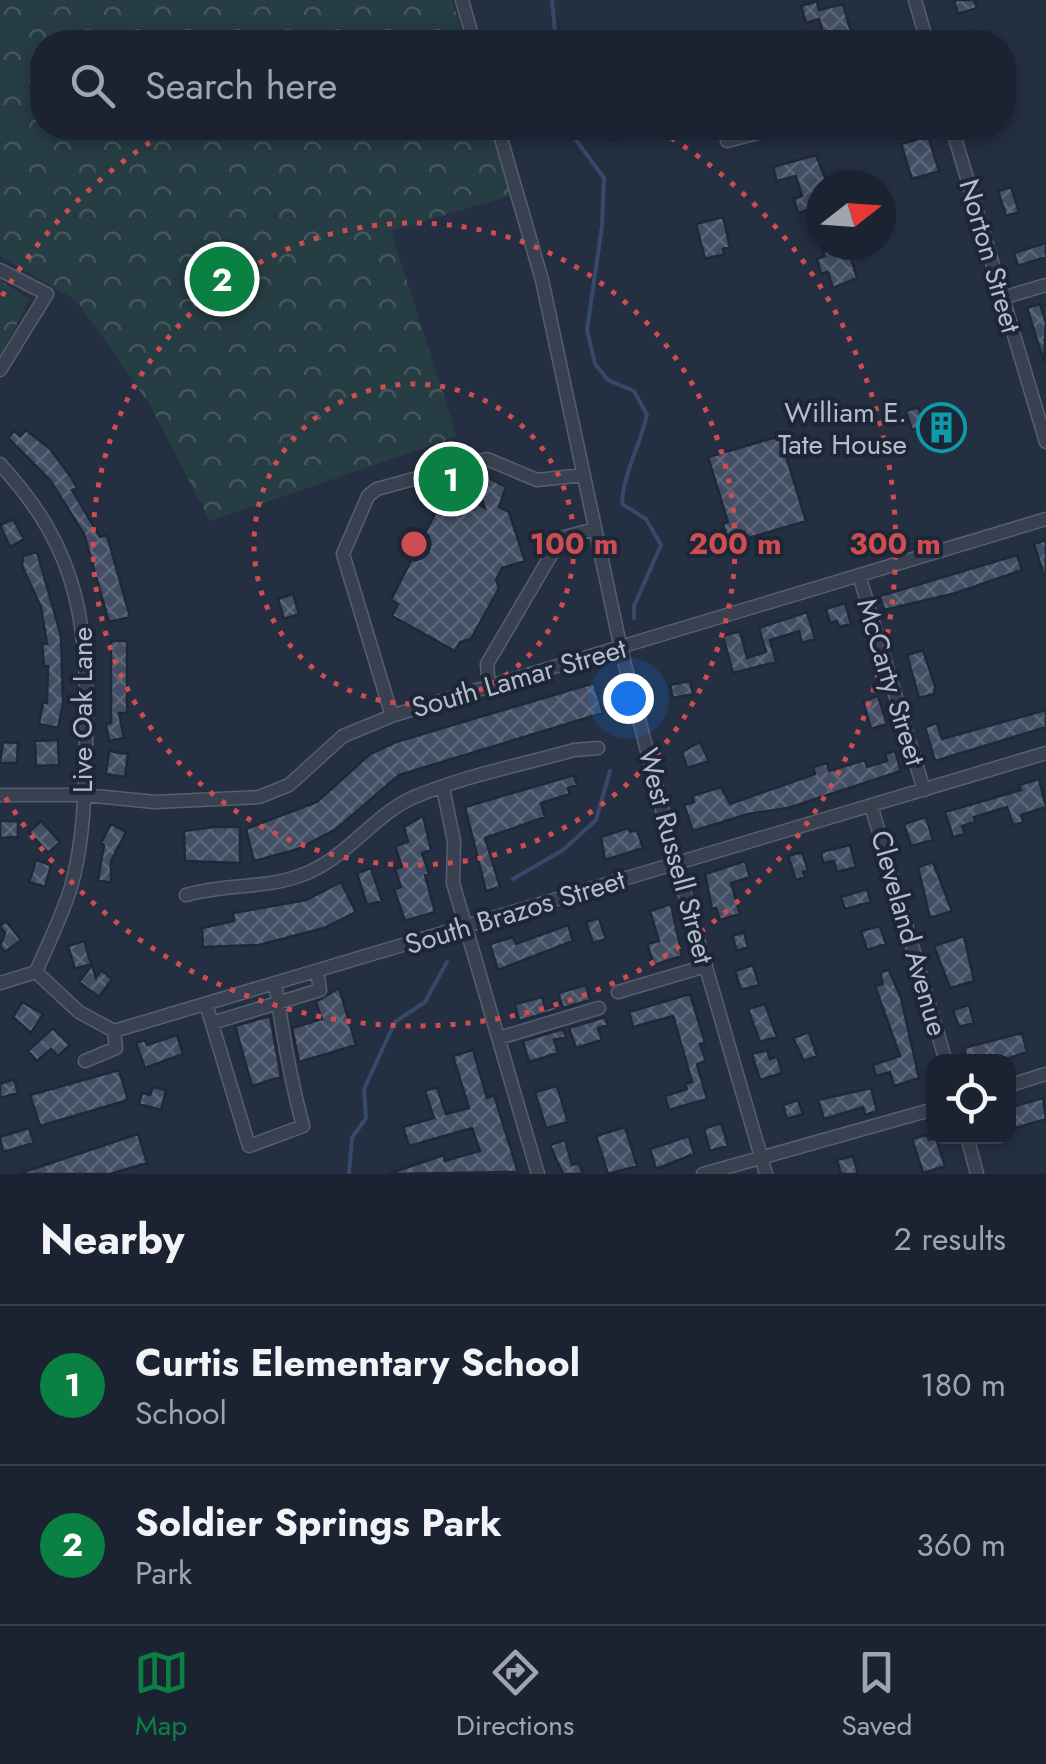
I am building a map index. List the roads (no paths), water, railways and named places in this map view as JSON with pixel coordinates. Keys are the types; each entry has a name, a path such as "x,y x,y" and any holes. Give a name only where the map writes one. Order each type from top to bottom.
{"street":[{"path":"462,0 471,30"},
{"path":"915,0 924,30"},
{"name":"West Russell Street","path":"501,140 542,280 621,648 676,864 766,1174"},
{"name":"Norton Street","path":"956,140 1046,442"},
{"path":"0,270 47,294 0,370"},
{"path":"1002,298 1046,285"},
{"path":"392,716 343,554 368,496 377,489 487,459 537,480 584,476"},
{"name":"Live Oak Lane","path":"0,464 38,507 60,546 76,589 88,655 85,795 71,886 36,972"},
{"name":"South Lamar Street","path":"0,794 85,795 154,802 259,797 289,784 344,736 392,716 1046,520"},
{"path":"489,687 487,664 561,538 595,529"},
{"name":"McCarty Street","path":"859,575 924,790"},
{"path":"186,895 207,889 255,887 301,875 354,846 397,808 443,788 574,750 598,748"},
{"name":"South Brazos Street","path":"114,1031 1046,753"},
{"path":"443,788 454,840 453,883 538,1174"},
{"name":"Cleveland Avenue","path":"872,805 944,1054"},
{"path":"618,992 706,966"},
{"path":"212,1023 320,990 318,970"},
{"path":"0,983 36,972 79,1012 114,1031 116,1048 85,1061"},
{"path":"206,1004 249,1146 303,1126 288,1075 290,1056 275,984"},
{"path":"499,1038 599,1008"},
{"path":"1016,1083 1046,1074"},
{"path":"704,1174 926,1111"},
{"path":"969,1144 977,1174"}],"waterway":[{"path":"552,0 555,30"},
{"path":"576,140 604,178 602,226 587,330 595,364 608,380 634,391 647,415 625,482 622,504 646,519 661,545 634,606 634,618"},
{"path":"513,879 563,850 596,820 610,771"},
{"path":"349,1174 352,1138 366,1118 364,1089 395,1022 425,1002 447,962"}],"place":[{"name":"Soldier Springs Park","path":"222,279"},
{"name":"William E. Tate House","path":"942,428"},
{"name":"Curtis Elementary School","path":"451,479"}]}
